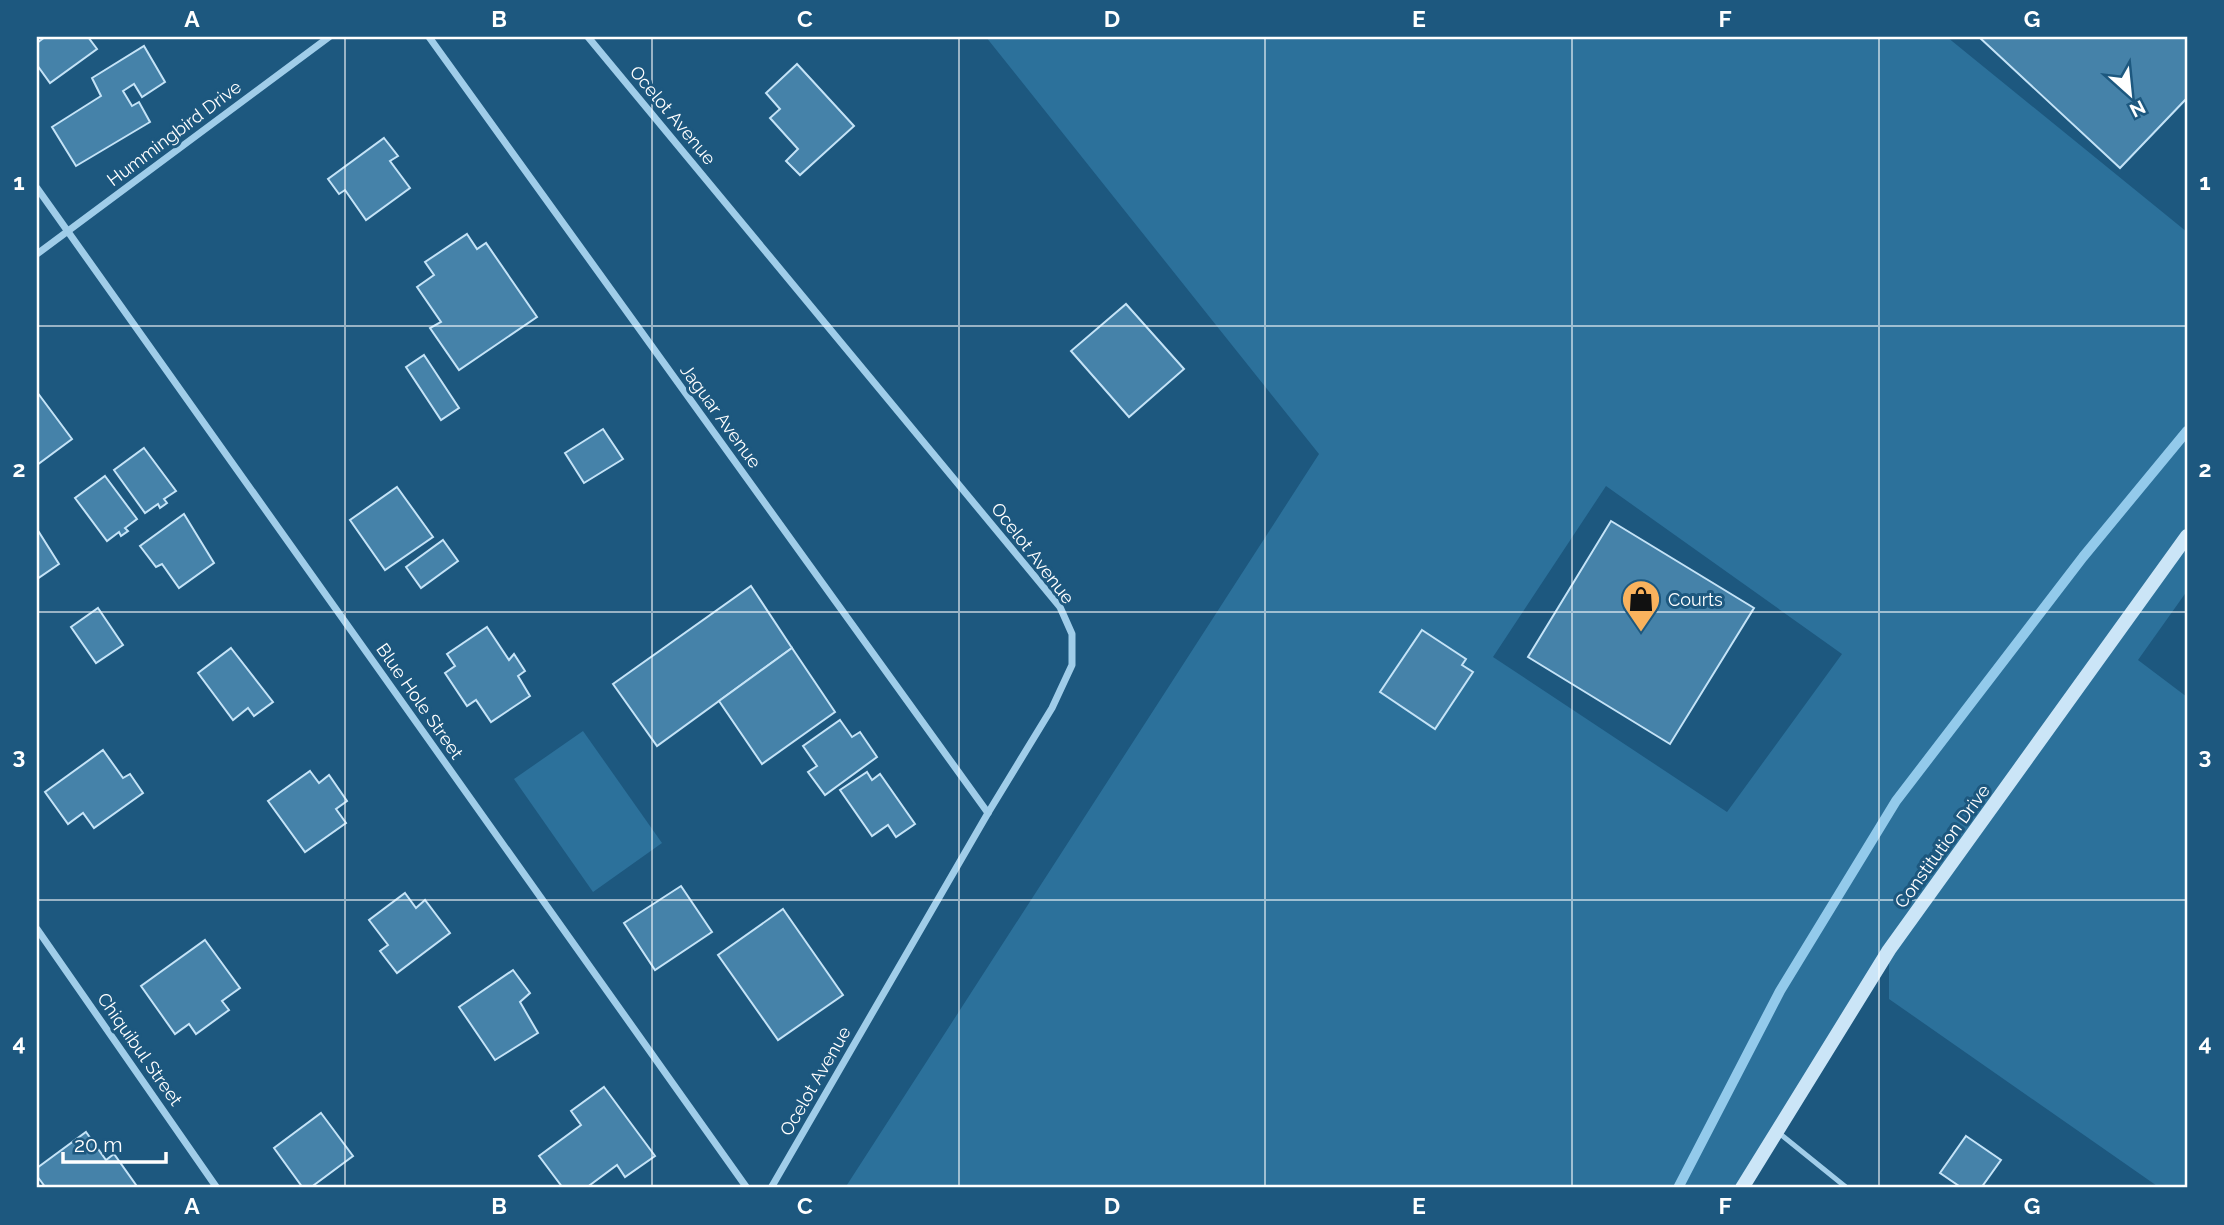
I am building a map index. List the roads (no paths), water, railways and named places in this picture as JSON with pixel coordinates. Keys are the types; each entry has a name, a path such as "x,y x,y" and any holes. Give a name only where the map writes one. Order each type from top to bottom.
{"main road":[{"name":"Constitution Drive","path":"1742,1188 1889,950 2187,536"}],"street":[{"name":"Hummingbird Drive","path":"37,254 329,37"},
{"name":"Jaguar Avenue","path":"429,37 988,813"},
{"name":"Ocelot Avenue","path":"588,37 1060,607 1072,634 1072,665 1052,708 988,813 771,1188"},
{"name":"Blue Hole Street","path":"37,188 747,1188"},
{"name":"Chiquibul Street","path":"37,929 217,1188"}],"lane":[{"path":"1776,1131 1847,1188"}],"waterway":[{"path":"1678,1188 1780,991 1896,801 2083,557 2187,431"}],"place":[{"name":"Courts","path":"1641,633"}]}
